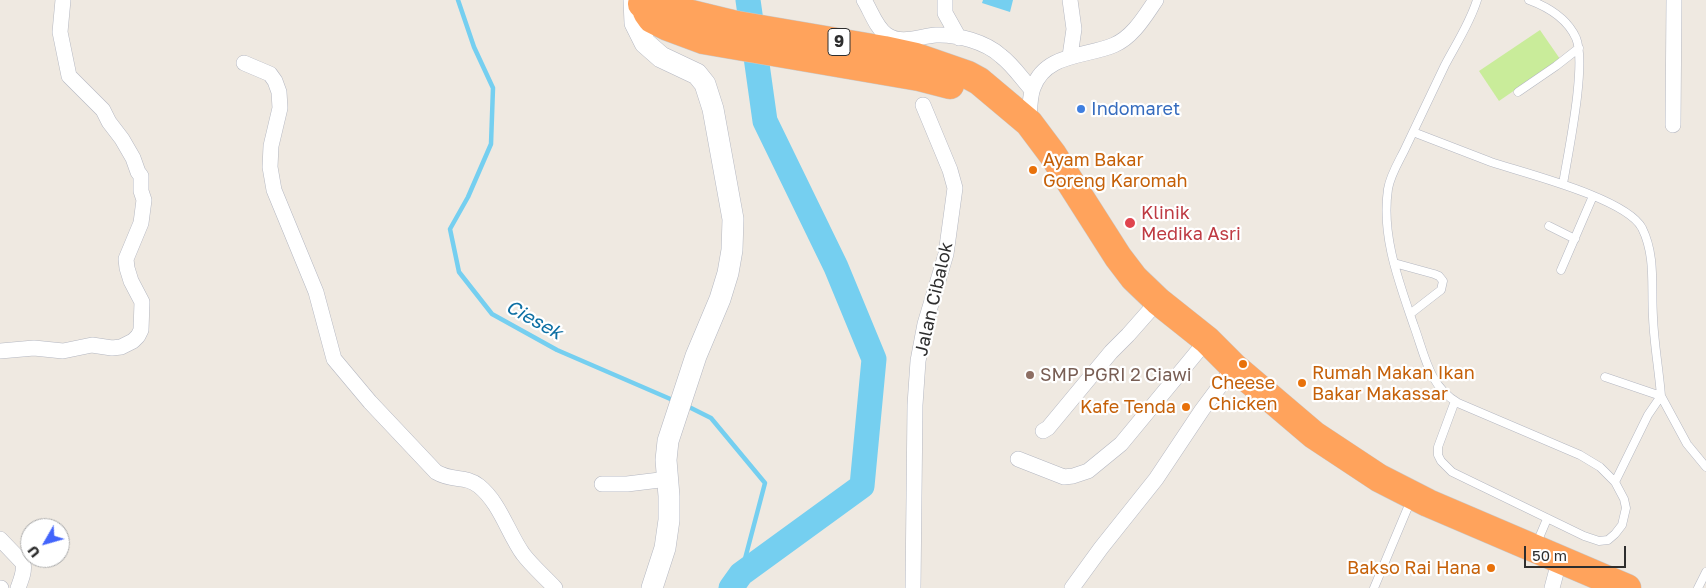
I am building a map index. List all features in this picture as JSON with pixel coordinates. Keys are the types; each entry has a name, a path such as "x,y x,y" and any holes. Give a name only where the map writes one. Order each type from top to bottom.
{"highway":[{"name":"9","path":"644,6 683,34 703,40 919,77 968,92 1017,115 1053,155 1118,257 1134,278 1158,301 1206,340 1234,367 1314,435 1379,478 1413,496 1627,588"}],"main road":[{"path":"644,6 635,23 645,42 661,57 696,74 705,84 712,104 731,208 732,250 728,273 715,315 696,356 666,453 670,509 669,526 661,564 652,588"}],"street":[{"path":"0,351 34,348 63,351 92,345 112,348 121,347 133,341 141,330 142,302 131,281 126,259 141,223 144,200 141,191 141,176 133,158 103,110 70,76 60,32 63,0"},
{"path":"864,0 880,27 892,37 911,40 936,35 959,38 984,46 1002,56 1032,90"},
{"path":"945,0 945,13 959,38"},
{"path":"1070,0 1074,28 1070,56"},
{"path":"1017,115 1039,75 1046,69 1070,56 1115,44 1134,30 1156,0"},
{"path":"1673,125 1674,0"},
{"path":"244,63 270,74 275,80 280,108 271,146 270,160 274,190 316,292 334,359 370,402 436,472 449,478 469,480 481,487 498,509 524,554 555,588"},
{"name":"Jalan Cibalok","path":"913,588 915,405 919,352 944,261 955,188 952,175 923,105"},
{"path":"1043,431 1048,428 1111,352 1158,301"},
{"path":"1018,459 1064,477 1088,472 1134,430 1206,340"},
{"path":"1072,588 1106,541 1156,478 1234,367"},
{"path":"602,484 627,484 668,479"},
{"path":"0,539 23,563 22,578 18,588"},
{"path":"1552,588 1560,558"}],"lane":[{"path":"1456,401 1438,447 1438,454 1443,464 1452,472 1592,540 1608,540 1618,530 1626,513 1624,499 1607,472 1580,455 1456,401 1442,391 1434,380 1410,314 1394,262 1387,230 1388,188 1413,132 1468,23 1477,0"},
{"path":"1529,0 1555,13 1564,20 1579,48 1577,91 1563,184"},
{"path":"1518,92 1579,48"},
{"path":"1413,132 1489,161 1563,184 1593,196 1631,215 1640,224 1652,257 1653,317 1661,396 1687,444 1706,467"},
{"path":"1561,270 1593,196"},
{"path":"1549,226 1575,239"},
{"path":"1394,262 1434,274 1443,281 1440,290 1410,314"},
{"path":"1605,377 1661,396"},
{"path":"1615,482 1648,415 1661,396"},
{"path":"1374,588 1413,496"},
{"path":"1535,548 1547,519"},
{"path":"1698,588 1706,572"}],"green space":[{"path":"1540,30 1560,59 1499,101 1479,71"}],"water":[{"path":"983,0 1013,0 1010,12 982,3"}],"waterway":[{"name":"Ciesek","path":"458,0 474,47 493,88 491,144 468,197 450,229 459,272 492,314 557,350 675,401"},
{"path":"731,588 741,574 862,486 874,359 836,267 765,121 748,0"},
{"path":"685,405 711,418 765,483 741,574"}],"place":[{"name":"Indomaret","path":"1081,109"},
{"name":"Ayam Bakar Goreng Karomah","path":"1033,170"},
{"name":"Klinik Medika Asri","path":"1130,223"},
{"name":"Cheese Chicken","path":"1243,364"},
{"name":"SMP PGRI 2 Ciawi","path":"1030,375"},
{"name":"Rumah Makan Ikan Bakar Makassar","path":"1302,383"},
{"name":"Kafe Tenda","path":"1186,407"},
{"name":"Bakso Rai Hana","path":"1491,568"}]}
